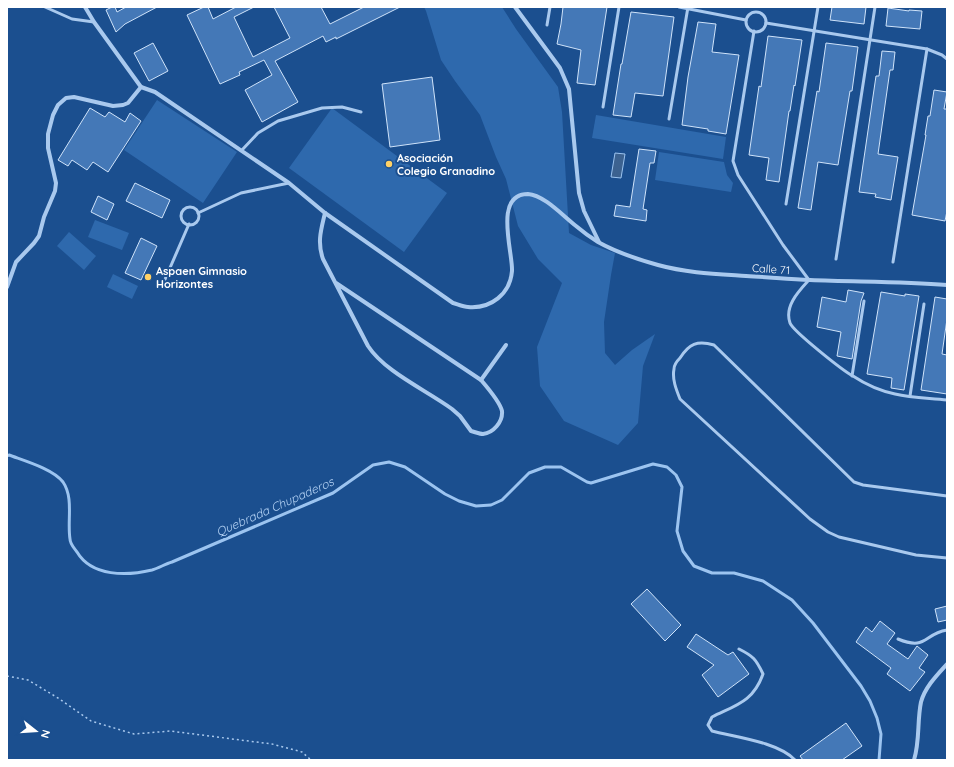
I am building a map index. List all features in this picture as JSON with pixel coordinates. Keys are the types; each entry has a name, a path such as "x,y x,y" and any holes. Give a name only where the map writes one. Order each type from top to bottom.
{"street":[{"path":"85,7 94,22 141,87 155,92 242,150 289,183 325,213 319,239 319,249 323,259 368,346 375,356 385,365 452,409 460,416 471,431 483,434 494,430 500,420 502,411 481,380 336,283"},
{"path":"515,7 560,68 569,89 579,193 584,211 599,242"},
{"path":"7,287 16,262 39,236 44,217 55,191 56,183 48,148 48,134 52,115 58,105 66,98 74,96 113,106 123,105 128,103 141,87"},
{"name":"Calle 71","path":"325,213 453,303 468,307 485,305 498,300 508,287 512,270 507,220 510,205 516,198 524,194 531,194 544,199 577,227 599,242 641,260 678,270 698,273 809,280 947,285"},
{"path":"481,380 506,345"},
{"path":"914,760 922,701 926,690 934,678 947,664"}],"lane":[{"path":"45,7 72,19 94,22"},
{"path":"547,25 550,7"},
{"path":"602,107 619,7"},
{"path":"679,7 746,20"},
{"path":"757,12 758,7"},
{"path":"786,204 818,7"},
{"path":"836,259 875,7"},
{"path":"669,119 688,8"},
{"path":"757,12 764,16 766,23 763,29 754,32 748,29 746,20 750,13 757,12"},
{"path":"766,23 927,49 942,55 947,59"},
{"path":"754,32 733,161 738,175 783,245 809,280 793,298 789,310 790,323 799,333 852,376 870,386 895,394 947,400"},
{"path":"893,262 927,49"},
{"path":"242,150 258,133 278,121 322,108 342,107 361,112"},
{"path":"198,213 241,193 289,183"},
{"path":"188,207 196,209 198,213 198,220 193,224 189,224 182,220 182,212 188,207"},
{"path":"163,284 189,224"},
{"path":"852,376 864,301"},
{"path":"910,396 924,304"},
{"path":"947,496 863,485 854,482 714,345 704,342 693,344 684,352 674,366 673,378 680,399 810,518 828,532 840,537 916,555 947,558"},
{"path":"898,639 910,643 921,643 939,631 947,630"},
{"path":"739,649 749,654 758,662 763,674 759,686 751,695 738,704 712,717 708,725 712,731 752,740 783,750 791,755 795,760"}],"path":[{"path":"7,676 28,680 58,698 91,721 134,734 170,731 272,744 302,752 311,760"}],"shaded area":[{"path":"424,7 502,7 558,87 562,112 569,233 591,245 615,253 604,322 605,353 615,365 632,350 655,334 643,366 638,423 618,445 564,421 540,386 537,347 562,283 538,259 518,226 506,179 480,115 441,60"},
{"path":"157,100 237,152 203,203 124,150"},
{"path":"332,108 447,193 404,252 289,168"},
{"path":"596,115 726,137 723,159 592,138"},
{"path":"659,152 724,162 727,175 733,183 731,192 655,180"},
{"path":"615,153 625,154 621,178 611,177"},
{"path":"95,220 129,233 122,250 88,237"},
{"path":"69,232 96,256 84,270 57,246"},
{"path":"113,274 138,286 132,299 107,287"}],"building":[{"path":"115,7 117,12 126,7 157,7 125,24 116,32 106,10"},
{"path":"204,7 208,7 213,19 236,7 254,7 234,17 253,57 290,38 274,7 321,7 330,24 364,7 400,7 336,39 336,37 326,42 323,36 275,61 298,102 262,122 245,90 272,75 264,60 239,72 240,75 220,84 187,15"},
{"path":"563,7 607,7 595,85 577,83 581,50 557,44"},
{"path":"832,7 866,7 864,24 830,20"},
{"path":"888,8 922,11 920,29 886,26"},
{"path":"631,12 674,17 663,96 635,93 631,117 613,115"},
{"path":"698,22 716,24 712,52 739,55 726,134 708,131 708,129 682,125 688,77"},
{"path":"768,36 802,40 795,86 794,85 789,111 779,182 766,180 769,158 749,155"},
{"path":"153,43 168,71 149,81 134,53"},
{"path":"826,43 858,47 852,91 850,91 838,165 818,162 811,210 798,208 817,91 819,92"},
{"path":"882,51 895,52 893,70 890,70 878,154 898,157 891,200 875,197 876,194 859,192 876,76 879,76"},
{"path":"432,77 440,140 390,147 382,84"},
{"path":"934,90 947,92 944,109 947,109 947,211 945,221 912,215 928,116 930,116"},
{"path":"90,108 105,117 109,112 125,122 130,113 141,121 108,172 93,162 87,170 72,160 68,166 58,160"},
{"path":"639,149 656,151 654,163 650,163 643,209 647,210 646,221 614,216 616,205 630,207"},
{"path":"135,183 170,200 162,218 126,201"},
{"path":"98,196 114,204 107,220 91,212"},
{"path":"141,238 157,246 141,280 125,273"},
{"path":"848,290 864,293 861,301 852,359 837,356 841,332 817,327 822,297 846,302"},
{"path":"881,292 905,296 905,294 919,296 904,390 891,388 892,378 867,374"},
{"path":"935,297 947,299 947,319 942,354 947,355 947,394 921,390"},
{"path":"647,589 681,625 665,641 631,604"},
{"path":"947,606 947,620 938,622 935,609"},
{"path":"880,621 895,633 887,644 908,659 917,646 928,655 919,668 925,672 910,691 887,674 891,668 856,642 866,627 872,632"},
{"path":"696,634 728,655 733,652 749,674 718,697 702,675 714,665 687,647"},
{"path":"846,723 862,746 842,760 803,760 800,756"}],"waterway":[{"name":"Quebrada Chupaderos","path":"7,456 9,455 46,469 63,482 69,502 69,532 72,546 84,560 92,566 111,573 121,574 155,569 333,493 373,465 389,462 405,467 445,494 459,501 476,506 491,505 502,500 529,473 545,467 561,467 591,483 653,464 667,467 676,475 682,487 677,531 683,551 694,566 712,573 734,573 763,581 792,600 813,623 861,686 870,701 877,718 881,734 879,760"}],"place":[{"name":"Asociación Colegio Granadino","path":"389,164"},
{"name":"Aspaen Gimnasio Horizontes","path":"148,277"}]}
